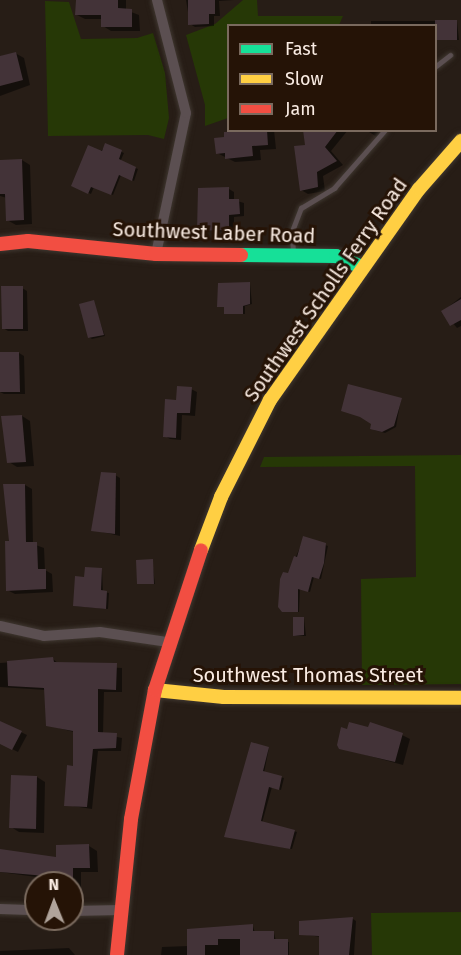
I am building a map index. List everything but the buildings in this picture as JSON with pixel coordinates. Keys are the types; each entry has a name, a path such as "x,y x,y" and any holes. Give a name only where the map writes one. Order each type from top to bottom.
{"main road":[{"name":"Southwest Scholls Ferry Road","path":"117,955 131,819 155,690 168,642 207,532 253,431 362,267 419,189 461,141"},
{"name":"Southwest Laber Road","path":"0,244 28,242 156,254 336,256 362,267"},
{"name":"Southwest Thomas Street","path":"155,690 224,697 418,694 461,698"}],"street":[{"path":"156,254 186,112 157,0"},
{"path":"0,626 44,636 100,632 168,642"},
{"path":"0,909 24,910"},
{"path":"84,911 121,910"}],"lane":[{"path":"437,65 450,55"},
{"path":"293,254 292,231 301,208 334,188 383,132"}],"green space":[{"path":"243,0 257,0 258,16 343,16 339,24 227,24 227,118 205,126 205,105 186,35 215,24"},
{"path":"45,1 69,2 81,39 137,38 153,33 165,73 169,118 164,139 148,135 48,136"},
{"path":"461,455 461,684 362,685 361,579 416,577 415,466 260,467 264,457"},
{"path":"461,912 461,955 372,955 371,913"}],"traffic: fast":[{"path":"241,255 336,256 362,267"}],"traffic: slow":[{"path":"201,550 221,497 270,400 419,189 461,141"},
{"path":"155,690 224,697 461,698"}],"traffic: jam":[{"path":"0,244 28,241 156,254 241,255"},
{"path":"117,955 131,819 155,690 201,550"}]}
